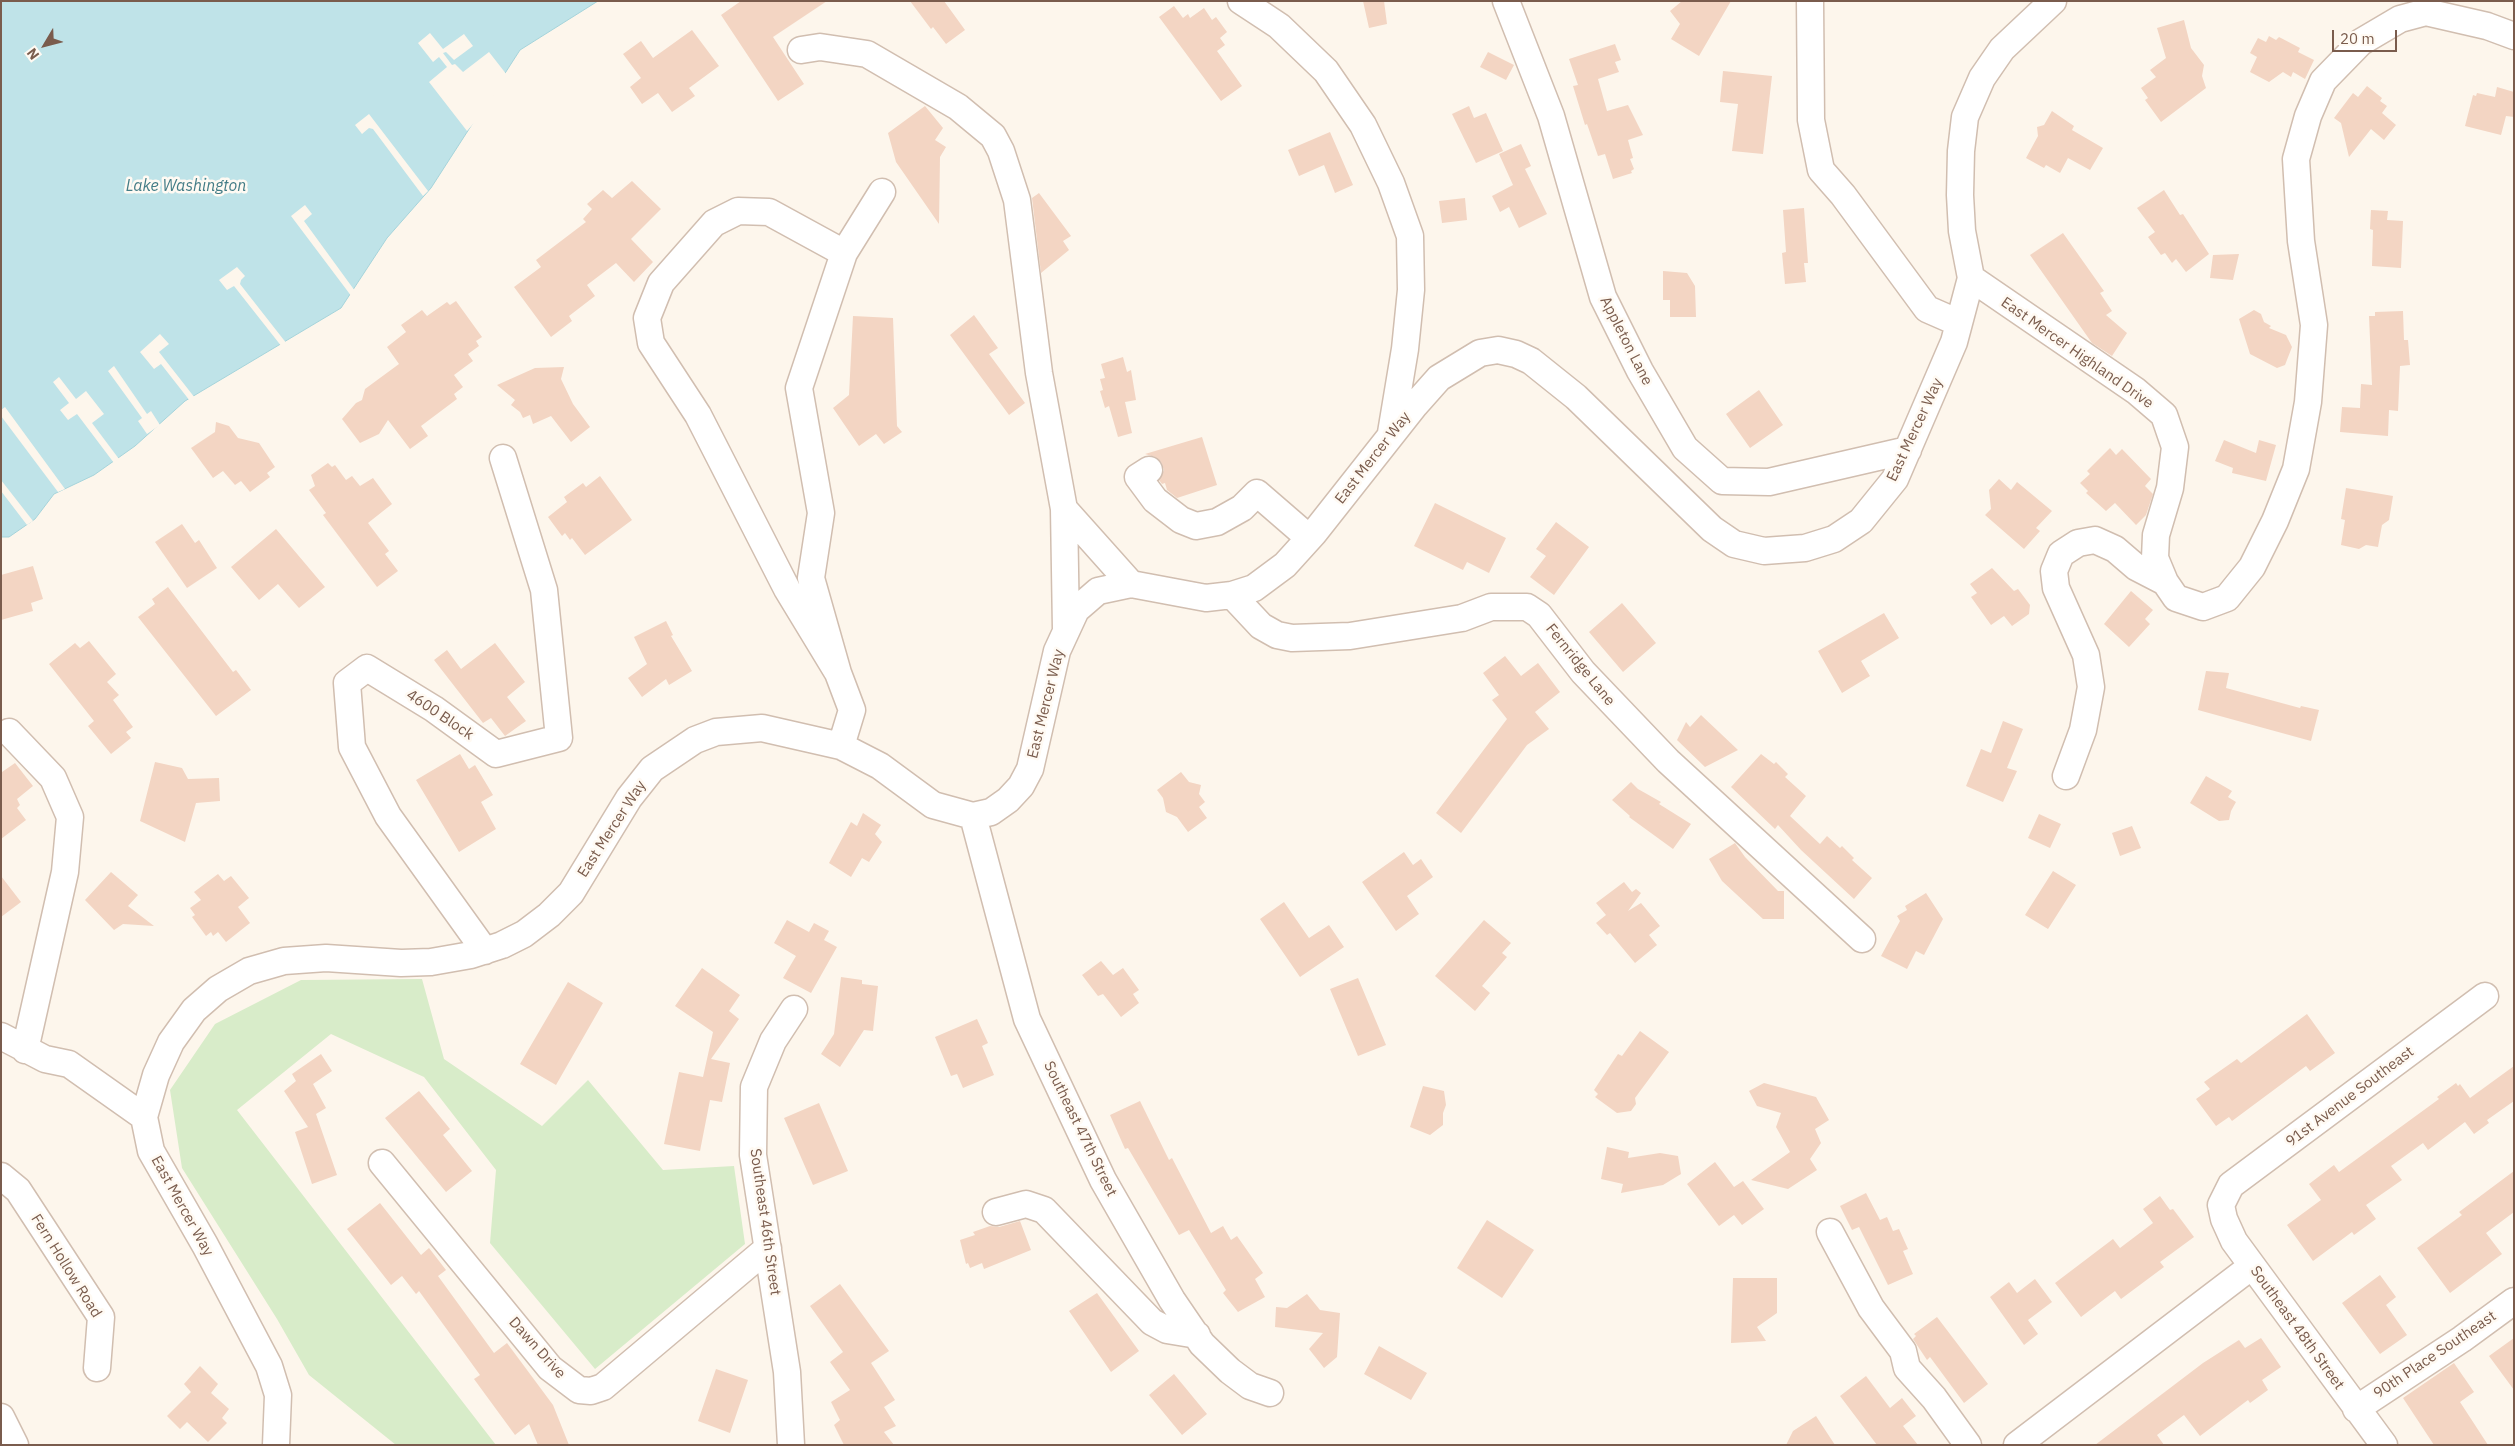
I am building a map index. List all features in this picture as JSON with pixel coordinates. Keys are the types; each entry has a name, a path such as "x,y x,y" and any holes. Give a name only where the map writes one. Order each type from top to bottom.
{"street":[{"path":"1241,1 1279,26 1326,72 1363,125 1391,183 1410,236 1411,290 1406,339 1390,436"},
{"name":"Appleton Lane","path":"1506,1 1552,116 1603,297 1640,371 1685,448 1722,481 1769,482 1908,450"},
{"path":"1810,1 1811,120 1821,170 1843,195 1927,309 1959,324"},
{"name":"East Mercer Way","path":"276,1445 278,1395 269,1366 205,1245 151,1151 144,1117 156,1075 171,1042 194,1010 218,989 249,971 284,961 326,958 401,963 431,962 471,956 524,934 550,915 571,893 629,798 652,769 695,740 716,732 762,728 841,746 880,766 933,804 972,816 992,812 1008,800 1021,786 1030,769 1057,651 1076,610 1098,591 1131,584 1206,598 1232,595 1254,588 1285,565 1309,538 1439,378 1480,353 1498,350 1516,354 1531,362 1576,397 1712,530 1734,544 1764,550 1805,548 1834,539 1861,521 1895,479 1950,351 1959,324 1971,278 1962,231 1960,195 1961,151 1965,117 1982,78 2026,12 2053,1"},
{"name":"East Mercer Highland Drive","path":"1971,278 2136,391 2164,415 2176,447 2170,488 2156,535 2155,558 2165,582 2176,598 2203,607 2227,598 2252,567 2275,521 2296,469 2308,402 2314,324 2301,241 2296,159 2308,116 2323,81 2361,42 2400,19 2426,12 2487,26 2514,36"},
{"path":"801,50 820,47 866,54 958,107 993,136 1002,151 1017,200 1039,373 1064,509 1066,631"},
{"path":"841,746 852,710 838,673 810,578 821,513 799,388 844,253 882,192"},
{"path":"838,673 787,589 698,415 651,343 646,318 661,283 714,223 738,210 769,212 844,253"},
{"name":"4600 Block","path":"485,951 388,816 352,747 347,683 367,668 434,709 496,754 560,738 544,590 503,458"},
{"path":"1149,470 1138,477 1155,500 1181,520 1196,526 1217,522 1242,508 1257,494 1309,538"},
{"path":"1064,509 1131,584"},
{"name":"East Mercer Highland Drive","path":"2066,776 2083,730 2091,687 2086,655 2056,588 2054,571 2062,554 2078,543 2095,540 2115,549 2136,567 2165,582"},
{"name":"Fernridge Lane","path":"1232,595 1261,626 1277,635 1292,638 1350,636 1462,618 1492,607 1527,608 1539,615 1583,672 1668,761 1862,939"},
{"path":"9,732 53,778 70,817 65,872 25,1050"},
{"name":"Southeast 47th Street","path":"972,816 1027,1019 1103,1180 1172,1300 1202,1344 1230,1371 1250,1386 1270,1393"},
{"name":"91st Avenue Southeast","path":"2221,1205 2231,1186 2485,996"},
{"name":"Southeast 46th Street","path":"791,1445 787,1372 753,1155 754,1087 773,1041 794,1010"},
{"path":"1,1036 45,1059 69,1064 144,1117"},
{"name":"Dawn Drive","path":"382,1163 550,1368 579,1390 591,1391 603,1387 768,1248"},
{"name":"Fern Hollow Road","path":"1,1176 18,1190 101,1317 97,1368"},
{"path":"996,1212 1026,1204 1044,1210 1152,1322 1167,1330 1196,1335"},
{"name":"Southeast 48th Street","path":"2221,1205 2224,1219 2234,1241 2384,1445"},
{"path":"1830,1232 1866,1300 1902,1351 1907,1368 1934,1398 1968,1445"},
{"path":"2016,1445 2252,1266"},
{"name":"90th Place Southeast","path":"2356,1409 2462,1339 2514,1301"},
{"path":"1,1417 15,1445"}],"green space":[{"path":"422,979 444,1059 542,1126 588,1080 663,1170 734,1166 745,1244 595,1369 490,1243 496,1170 424,1077 331,1034 237,1110 496,1445 396,1445 309,1375 277,1319 182,1168 170,1090 215,1024 301,980"}],"water":[{"name":"Lake Washington","path":"1,1 598,1 520,50 431,188 387,238 341,308 185,401 135,446 94,475 54,494 35,519 9,537 1,537"}],"pier":[{"path":"430,33 443,49 464,34 473,46 454,60 446,52 443,53 452,65 455,64 463,72 489,52 507,75 481,115 467,131 429,82 447,67 439,57 433,62 418,43"},
{"path":"369,114 428,191 423,196 373,129 369,128 362,134 355,125"},
{"path":"305,205 312,214 304,221 355,291 352,297 291,216"},
{"path":"237,267 245,276 240,284 287,344 282,347 234,286 227,290 219,280"},
{"path":"160,334 169,344 159,352 195,398 190,401 161,364 154,369 140,352"},
{"path":"114,366 147,414 151,411 160,425 147,434 138,421 142,418 108,371"},
{"path":"59,377 76,399 86,391 104,414 92,423 119,459 114,463 77,414 68,420 60,410 69,403 53,382"},
{"path":"5,407 65,489 58,492 1,416 1,410"},
{"path":"1,480 33,521 27,525 1,491"}],"building":[{"path":"741,1 827,1 773,37 804,84 778,101 721,15"},
{"path":"910,1 944,1 965,30 946,44 933,27 931,29"},
{"path":"1363,1 1384,1 1387,24 1369,28"},
{"path":"1682,1 1731,1 1699,56 1671,39 1680,24 1670,11"},
{"path":"1174,6 1183,18 1188,14 1190,18 1204,8 1212,20 1216,17 1227,32 1220,38 1225,45 1217,51 1242,86 1221,101 1159,17"},
{"path":"2184,20 2191,48 2204,65 2202,76 2206,88 2161,122 2145,100 2148,98 2141,88 2156,77 2150,70 2166,58 2157,28"},
{"path":"692,30 719,66 689,88 695,96 672,112 658,93 642,104 630,87 641,78 623,54 641,41 653,58"},
{"path":"2269,36 2276,40 2279,37 2300,48 2298,52 2314,60 2305,79 2293,72 2291,77 2283,72 2269,82 2250,72 2257,57 2250,53 2258,38 2266,42"},
{"path":"1615,44 1621,60 1615,62 1619,72 1598,79 1607,111 1628,105 1643,135 1628,140 1633,158 1630,159 1634,169 1631,171 1632,173 1613,179 1605,154 1598,156 1587,124 1585,125 1573,86 1578,85 1569,59"},
{"path":"1488,52 1514,65 1506,80 1480,67"},
{"path":"1723,71 1772,76 1763,154 1732,151 1738,104 1720,102"},
{"path":"2367,86 2382,98 2380,101 2387,106 2382,113 2396,125 2384,140 2371,129 2349,157 2341,123 2334,118 2353,93 2358,97"},
{"path":"2497,87 2514,92 2514,117 2506,116 2501,135 2465,126 2473,95 2476,96 2477,93 2495,97"},
{"path":"925,106 943,128 935,140 946,147 940,157 939,224 896,162 888,133"},
{"path":"1469,106 1474,118 1486,113 1503,151 1476,163 1452,114"},
{"path":"2052,111 2074,126 2072,130 2103,148 2090,170 2068,158 2060,173 2046,165 2044,168 2026,158 2038,136 2037,127 2044,125"},
{"path":"1330,132 1353,185 1335,193 1324,165 1299,176 1288,150"},
{"path":"1521,144 1531,166 1525,169 1547,214 1519,228 1509,207 1500,212 1492,196 1513,185 1499,154"},
{"path":"632,181 661,209 631,239 653,262 634,282 616,263 587,285 595,296 569,316 572,321 551,337 514,287 541,267 536,260 586,222 583,219 592,209 587,204 603,190 612,198"},
{"path":"2164,190 2180,215 2183,214 2209,254 2186,272 2176,259 2172,263 2165,253 2161,255 2148,237 2155,232 2137,208"},
{"path":"1039,193 1071,236 1063,241 1069,250 1041,273 1032,198"},
{"path":"1465,198 1467,220 1442,223 1439,201"},
{"path":"1804,208 1808,263 1804,263 1806,282 1785,284 1782,253 1786,252 1783,210"},
{"path":"2371,210 2388,211 2387,220 2403,221 2401,268 2372,266 2373,230 2370,229"},
{"path":"2063,233 2104,291 2100,293 2112,311 2106,315 2127,333 2112,356 2092,343 2030,255"},
{"path":"2239,254 2233,280 2210,278 2213,255"},
{"path":"1663,271 1687,273 1695,286 1696,317 1670,317 1670,300 1663,300"},
{"path":"456,301 482,337 476,341 479,346 468,354 473,361 454,375 463,387 454,394 457,399 421,426 428,436 410,449 388,420 379,434 360,443 342,419 356,403 362,400 365,389 399,364 387,347 406,332 401,325 422,310 427,316 447,302 450,305"},
{"path":"2254,310 2261,314 2264,322 2271,326 2269,328 2286,335 2292,347 2285,365 2277,368 2250,354 2239,319"},
{"path":"2403,311 2404,340 2408,340 2410,365 2400,366 2398,411 2389,410 2388,436 2340,432 2342,407 2360,408 2361,384 2372,385 2369,316 2375,316 2375,312"},
{"path":"974,315 998,348 989,354 1025,403 1009,415 950,335"},
{"path":"853,316 893,318 897,426 902,432 884,444 876,434 859,446 833,408 849,395"},
{"path":"1123,357 1127,372 1131,370 1136,400 1125,402 1132,433 1118,437 1109,406 1105,408 1100,391 1103,390 1100,379 1105,378 1101,364"},
{"path":"564,367 561,379 573,404 590,427 571,442 551,416 533,424 530,415 523,418 520,412 511,405 515,400 497,385 535,368"},
{"path":"1759,390 1783,425 1750,448 1726,414"},
{"path":"216,422 229,426 238,438 259,443 275,467 267,473 270,477 250,492 241,481 235,485 223,471 213,478 191,448 215,432"},
{"path":"1202,437 1217,485 1177,498 1167,490 1165,483 1162,484 1159,480 1164,470 1161,462 1155,457 1145,454"},
{"path":"2224,440 2256,453 2259,440 2276,445 2266,481 2232,473 2233,468 2215,461"},
{"path":"2110,448 2116,455 2122,449 2151,479 2145,486 2153,494 2146,515 2136,525 2115,503 2106,511 2086,493 2088,491 2080,483 2090,474 2087,471"},
{"path":"328,463 332,467 335,465 346,480 352,476 360,486 373,478 392,504 368,523 389,551 385,554 398,571 377,587 323,515 326,513 309,490 315,486 311,475"},
{"path":"600,476 632,520 585,555 572,538 570,540 565,533 562,536 548,517 567,502 564,497 583,483 586,487"},
{"path":"1999,479 2011,490 2017,482 2052,511 2036,528 2040,531 2024,549 1985,515 1991,509 1989,490"},
{"path":"2346,488 2393,496 2389,520 2382,525 2378,547 2366,545 2359,549 2341,545 2345,520 2341,519"},
{"path":"1435,503 1506,538 1489,573 1467,562 1463,570 1414,546"},
{"path":"1556,522 1589,547 1554,595 1530,577 1546,556 1536,549"},
{"path":"182,524 195,543 199,540 217,568 187,588 155,542"},
{"path":"276,529 325,587 299,608 278,584 259,600 231,567"},
{"path":"33,566 43,599 31,603 33,611 1,620 1,575"},
{"path":"1992,568 2014,591 2018,589 2030,605 2029,614 2012,626 2004,616 1991,625 1971,597 1977,593 1970,584"},
{"path":"168,587 233,672 236,670 251,690 216,716 138,617 155,604 152,599"},
{"path":"2131,591 2153,610 2145,619 2150,624 2129,647 2104,624"},
{"path":"1622,603 1656,643 1623,672 1589,632"},
{"path":"1884,613 1899,638 1861,661 1870,676 1842,693 1818,651"},
{"path":"666,621 673,635 671,636 692,671 669,685 666,679 642,697 628,678 647,664 634,637"},
{"path":"89,641 116,674 107,682 119,695 113,700 133,727 126,732 131,738 111,754 88,726 94,721 49,664 75,643 80,648"},
{"path":"495,643 525,682 507,697 526,721 505,736 491,718 483,723 434,660 447,650 461,669"},
{"path":"1505,656 1521,676 1538,663 1560,692 1535,712 1549,729 1527,745 1461,833 1436,813 1507,719 1492,700 1499,695 1483,673"},
{"path":"2206,671 2229,673 2226,688 2300,708 2301,706 2319,710 2311,741 2198,710"},
{"path":"1701,715 1738,750 1705,767 1677,740 1686,722 1690,727"},
{"path":"2003,721 2023,729 2007,768 2017,771 2003,802 1966,786 1981,749 1991,753"},
{"path":"460,754 469,769 475,765 493,795 481,802 496,829 459,852 416,780"},
{"path":"1761,754 1774,764 1776,762 1788,774 1785,777 1806,796 1790,816 1820,844 1827,836 1840,848 1842,846 1854,858 1852,860 1872,878 1854,899 1801,850 1778,825 1775,829 1731,787"},
{"path":"155,762 182,768 188,779 219,778 220,801 196,803 185,842 140,821"},
{"path":"15,763 33,786 17,799 20,805 17,808 26,820 1,839 1,770 2,772"},
{"path":"1181,772 1189,782 1201,785 1199,794 1205,802 1199,807 1207,818 1188,832 1177,817 1166,812 1163,798 1157,790"},
{"path":"2206,776 2232,791 2228,797 2236,802 2229,820 2219,821 2190,803"},
{"path":"1631,782 1638,789 1661,802 1659,804 1691,824 1673,849 1629,817 1612,800"},
{"path":"863,813 881,825 875,834 882,842 869,862 862,858 851,877 829,863 851,822 857,826"},
{"path":"2039,814 2061,824 2050,848 2028,838"},
{"path":"2132,826 2141,848 2120,856 2112,833"},
{"path":"1735,843 1745,857 1778,891 1784,891 1784,919 1763,919 1722,881 1709,859"},
{"path":"1404,852 1413,865 1421,859 1433,877 1407,896 1419,914 1396,931 1362,882"},
{"path":"2053,871 2076,885 2048,929 2025,915"},
{"path":"111,872 138,895 128,906 154,926 123,924 114,930 85,900"},
{"path":"218,874 224,881 231,876 249,898 238,907 250,923 226,942 218,932 213,936 211,932 206,936 192,917 195,915 190,908 201,900 194,892"},
{"path":"1,876 21,902 1,917"},
{"path":"1624,882 1632,892 1636,889 1641,893 1628,911 1641,903 1660,926 1649,935 1657,945 1635,963 1610,933 1607,935 1596,923 1606,915 1596,903"},
{"path":"1926,893 1943,919 1924,955 1916,951 1907,969 1881,956 1900,921 1897,916 1907,910 1905,906"},
{"path":"1284,902 1309,938 1329,925 1344,947 1300,977 1260,919"},
{"path":"787,920 809,932 814,923 829,931 824,940 837,947 811,993 783,978 796,956 774,943"},
{"path":"1484,920 1511,943 1502,953 1507,957 1482,986 1490,993 1475,1011 1435,976"},
{"path":"1101,961 1113,975 1123,968 1139,990 1133,994 1139,1003 1121,1017 1103,994 1098,996 1082,975"},
{"path":"702,968 740,995 729,1011 739,1019 711,1059 730,1063 722,1102 710,1100 700,1151 664,1144 679,1072 703,1077 713,1032 675,1006"},
{"path":"841,977 862,980 862,984 878,986 873,1031 864,1030 840,1067 821,1054 834,1034"},
{"path":"1358,978 1386,1045 1358,1056 1330,989"},
{"path":"568,982 603,1003 556,1085 520,1064"},
{"path":"2307,1014 2335,1053 2310,1071 2306,1066 2232,1121 2229,1117 2216,1126 2196,1099 2210,1089 2204,1082 2237,1059 2241,1063"},
{"path":"977,1019 988,1043 982,1046 994,1075 963,1088 957,1074 951,1076 935,1037"},
{"path":"1640,1031 1669,1052 1635,1098 1636,1104 1631,1111 1617,1113 1595,1097 1598,1094 1594,1090 1618,1054 1622,1056"},
{"path":"321,1054 332,1071 313,1084 326,1108 316,1114 337,1175 312,1184 295,1132 308,1127 284,1091 296,1081 292,1074"},
{"path":"2514,1066 2514,1101 2487,1120 2489,1123 2474,1134 2465,1122 2428,1150 2423,1143 2391,1166 2402,1180 2366,1205 2376,1219 2354,1235 2352,1232 2313,1261 2287,1225 2321,1200 2309,1184 2334,1165 2339,1172 2439,1099 2437,1097 2456,1083 2458,1086 2460,1084 2470,1098"},
{"path":"1764,1083 1816,1097 1829,1120 1815,1129 1821,1143 1810,1159 1817,1170 1788,1189 1751,1180 1790,1152 1776,1127 1781,1113 1757,1106 1749,1091"},
{"path":"1423,1086 1444,1091 1446,1105 1443,1113 1443,1125 1430,1135 1410,1127"},
{"path":"419,1091 450,1129 443,1135 472,1171 446,1192 385,1118"},
{"path":"1140,1101 1169,1160 1172,1158 1211,1233 1223,1226 1231,1240 1237,1236 1263,1273 1255,1279 1265,1297 1238,1312 1223,1293 1226,1290 1189,1230 1179,1235 1128,1148 1125,1149 1110,1115"},
{"path":"819,1103 848,1171 813,1185 784,1118"},
{"path":"1607,1147 1629,1152 1628,1158 1660,1153 1678,1156 1681,1174 1663,1185 1621,1193 1623,1184 1601,1179"},
{"path":"1715,1162 1734,1187 1743,1181 1764,1209 1742,1225 1734,1215 1719,1226 1687,1184"},
{"path":"2514,1171 2514,1212 2486,1233 2502,1254 2450,1293 2417,1248 2462,1215 2459,1212"},
{"path":"1866,1193 1880,1220 1887,1217 1893,1231 1899,1229 1908,1249 1903,1251 1913,1274 1888,1285 1859,1227 1852,1230 1840,1206"},
{"path":"2160,1196 2170,1210 2173,1209 2194,1237 2160,1262 2164,1267 2121,1299 2115,1291 2081,1317 2055,1283 2113,1239 2120,1248 2153,1223 2143,1209"},
{"path":"380,1203 421,1255 429,1248 446,1270 438,1276 494,1353 507,1343 553,1405 569,1445 538,1445 529,1424 515,1435 474,1379 480,1375 419,1291 416,1294 402,1276 391,1285 347,1229"},
{"path":"1487,1220 1534,1250 1502,1298 1457,1268"},
{"path":"1020,1221 1031,1250 984,1269 982,1263 970,1268 968,1263 966,1264 960,1240 975,1235 973,1232 990,1226 999,1227"},
{"path":"2380,1275 2396,1297 2386,1305 2407,1335 2380,1354 2342,1303"},
{"path":"1733,1278 1777,1278 1777,1313 1757,1327 1766,1341 1731,1343"},
{"path":"2035,1279 2052,1302 2028,1320 2038,1334 2024,1345 1990,1297 2009,1282 2017,1293"},
{"path":"840,1284 889,1351 871,1363 895,1400 884,1407 896,1426 884,1432 894,1445 844,1445 834,1425 840,1420 831,1402 850,1390 830,1362 843,1352 810,1306"},
{"path":"1097,1293 1139,1351 1111,1372 1069,1311"},
{"path":"1307,1294 1320,1310 1340,1313 1337,1357 1324,1368 1309,1349 1323,1333 1275,1327 1276,1307 1287,1308"},
{"path":"1937,1317 1988,1384 1964,1403 1930,1357 1927,1360 1913,1339 1916,1336 1914,1334"},
{"path":"2261,1338 2281,1367 2262,1380 2268,1390 2250,1403 2248,1400 2200,1436 2184,1415 2157,1435 2164,1445 2095,1445 2203,1363 2239,1340 2245,1348"},
{"path":"2514,1338 2514,1390 2489,1356"},
{"path":"1379,1346 1427,1373 1411,1400 1364,1374"},
{"path":"2454,1363 2474,1392 2460,1402 2488,1445 2434,1445 2403,1398"},
{"path":"200,1366 218,1384 211,1393 229,1409 222,1418 227,1423 208,1442 187,1422 180,1429 167,1416 191,1392 184,1384"},
{"path":"716,1369 748,1380 730,1433 698,1421"},
{"path":"1174,1374 1207,1414 1182,1435 1149,1395"},
{"path":"1866,1376 1890,1408 1902,1398 1916,1416 1903,1426 1918,1445 1877,1445 1840,1396"},
{"path":"1816,1416 1835,1445 1786,1445 1793,1431"}]}
